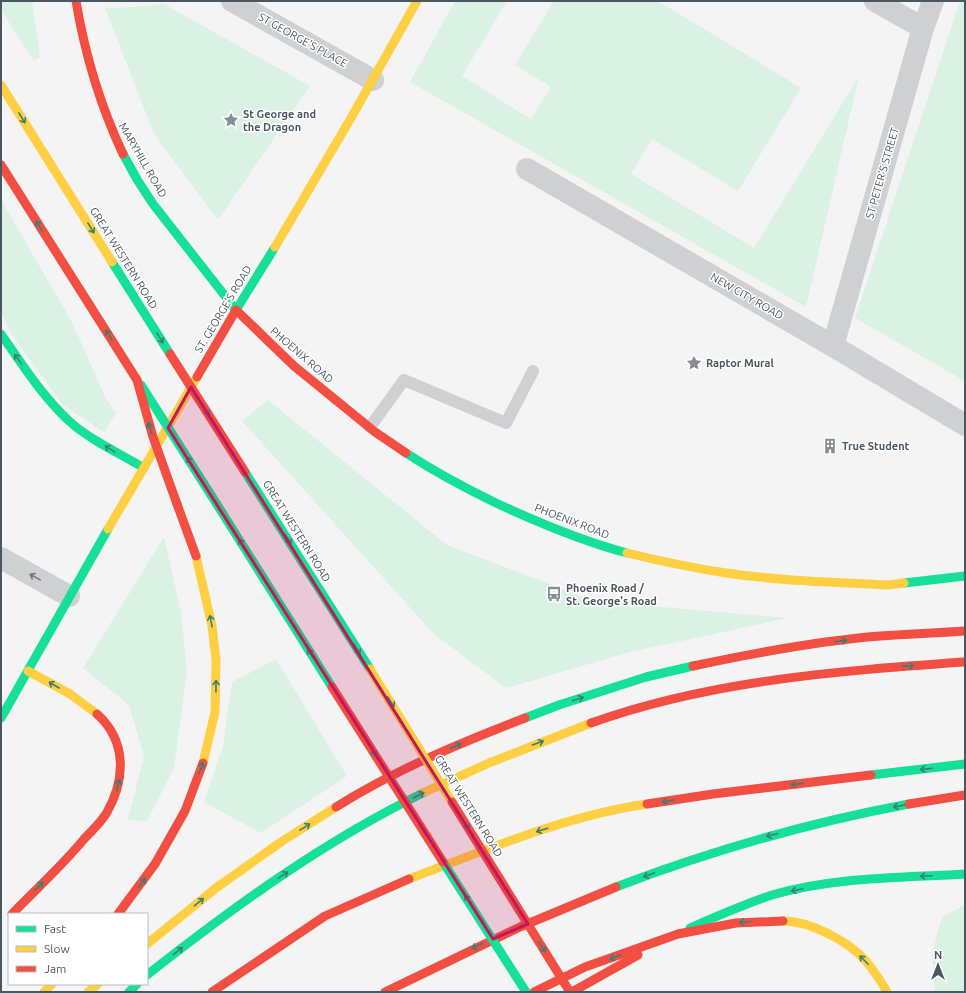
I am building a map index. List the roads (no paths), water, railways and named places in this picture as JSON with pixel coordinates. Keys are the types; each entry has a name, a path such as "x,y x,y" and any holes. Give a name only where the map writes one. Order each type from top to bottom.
{"main road":[{"name":"MARYHILL ROAD","path":"76,1 86,58 95,88 106,117 122,151 153,204 236,310"},
{"name":"ST. GEORGE'S ROAD","path":"1,718 69,596 236,310 373,80 417,1"},
{"name":"GREAT WESTERN ROAD","path":"1,85 370,669 571,992"},
{"path":"1,165 526,992"},
{"name":"PHOENIX ROAD","path":"236,310 294,366 370,427 409,455 461,486 540,523 576,537 609,548 695,568 792,580 888,585 965,576"},
{"path":"1,334 37,386 69,421 94,439 144,468"},
{"path":"119,913 155,864 185,811 202,766 215,712 216,660 212,626 196,555 153,437 137,380"},
{"path":"148,943 216,888 281,842 340,805 403,770 480,735 559,705 646,677 722,660 802,646 879,636 965,631"},
{"path":"148,974 216,922 320,850 362,824 424,792 502,757 617,715 681,698 769,681 869,669 965,662"},
{"path":"13,913 63,862 107,813 114,799 120,777 120,756 115,738 107,724 82,702 28,671"},
{"path":"212,992 325,916 402,882 516,839 572,820 630,806 713,794 965,764"},
{"path":"385,992 509,931 666,868 753,840 836,819 965,794"},
{"path":"571,992 602,974 711,918 773,895 816,886 859,880 965,874"},
{"path":"534,992 585,967 678,934 736,923 767,920 790,921 812,927 834,937 851,948 865,960 877,975 887,992"},
{"path":"88,992 97,985"}],"street":[{"name":"ST GEORGE'S PLACE","path":"232,1 373,80"},
{"path":"875,1 923,28"},
{"name":"ST PETER'S STREET","path":"832,346 923,28 933,1"},
{"name":"NEW CITY ROAD","path":"527,169 965,425"},
{"path":"1,558 69,596"}],"lane":[{"path":"370,427 404,380 506,423 533,371"}],"place":[{"name":"St George and the Dragon","path":"231,120"},
{"name":"Raptor Mural","path":"694,363"},
{"name":"True Student","path":"830,446"},
{"name":"Phoenix Road / St. George's Road","path":"554,594"}]}
